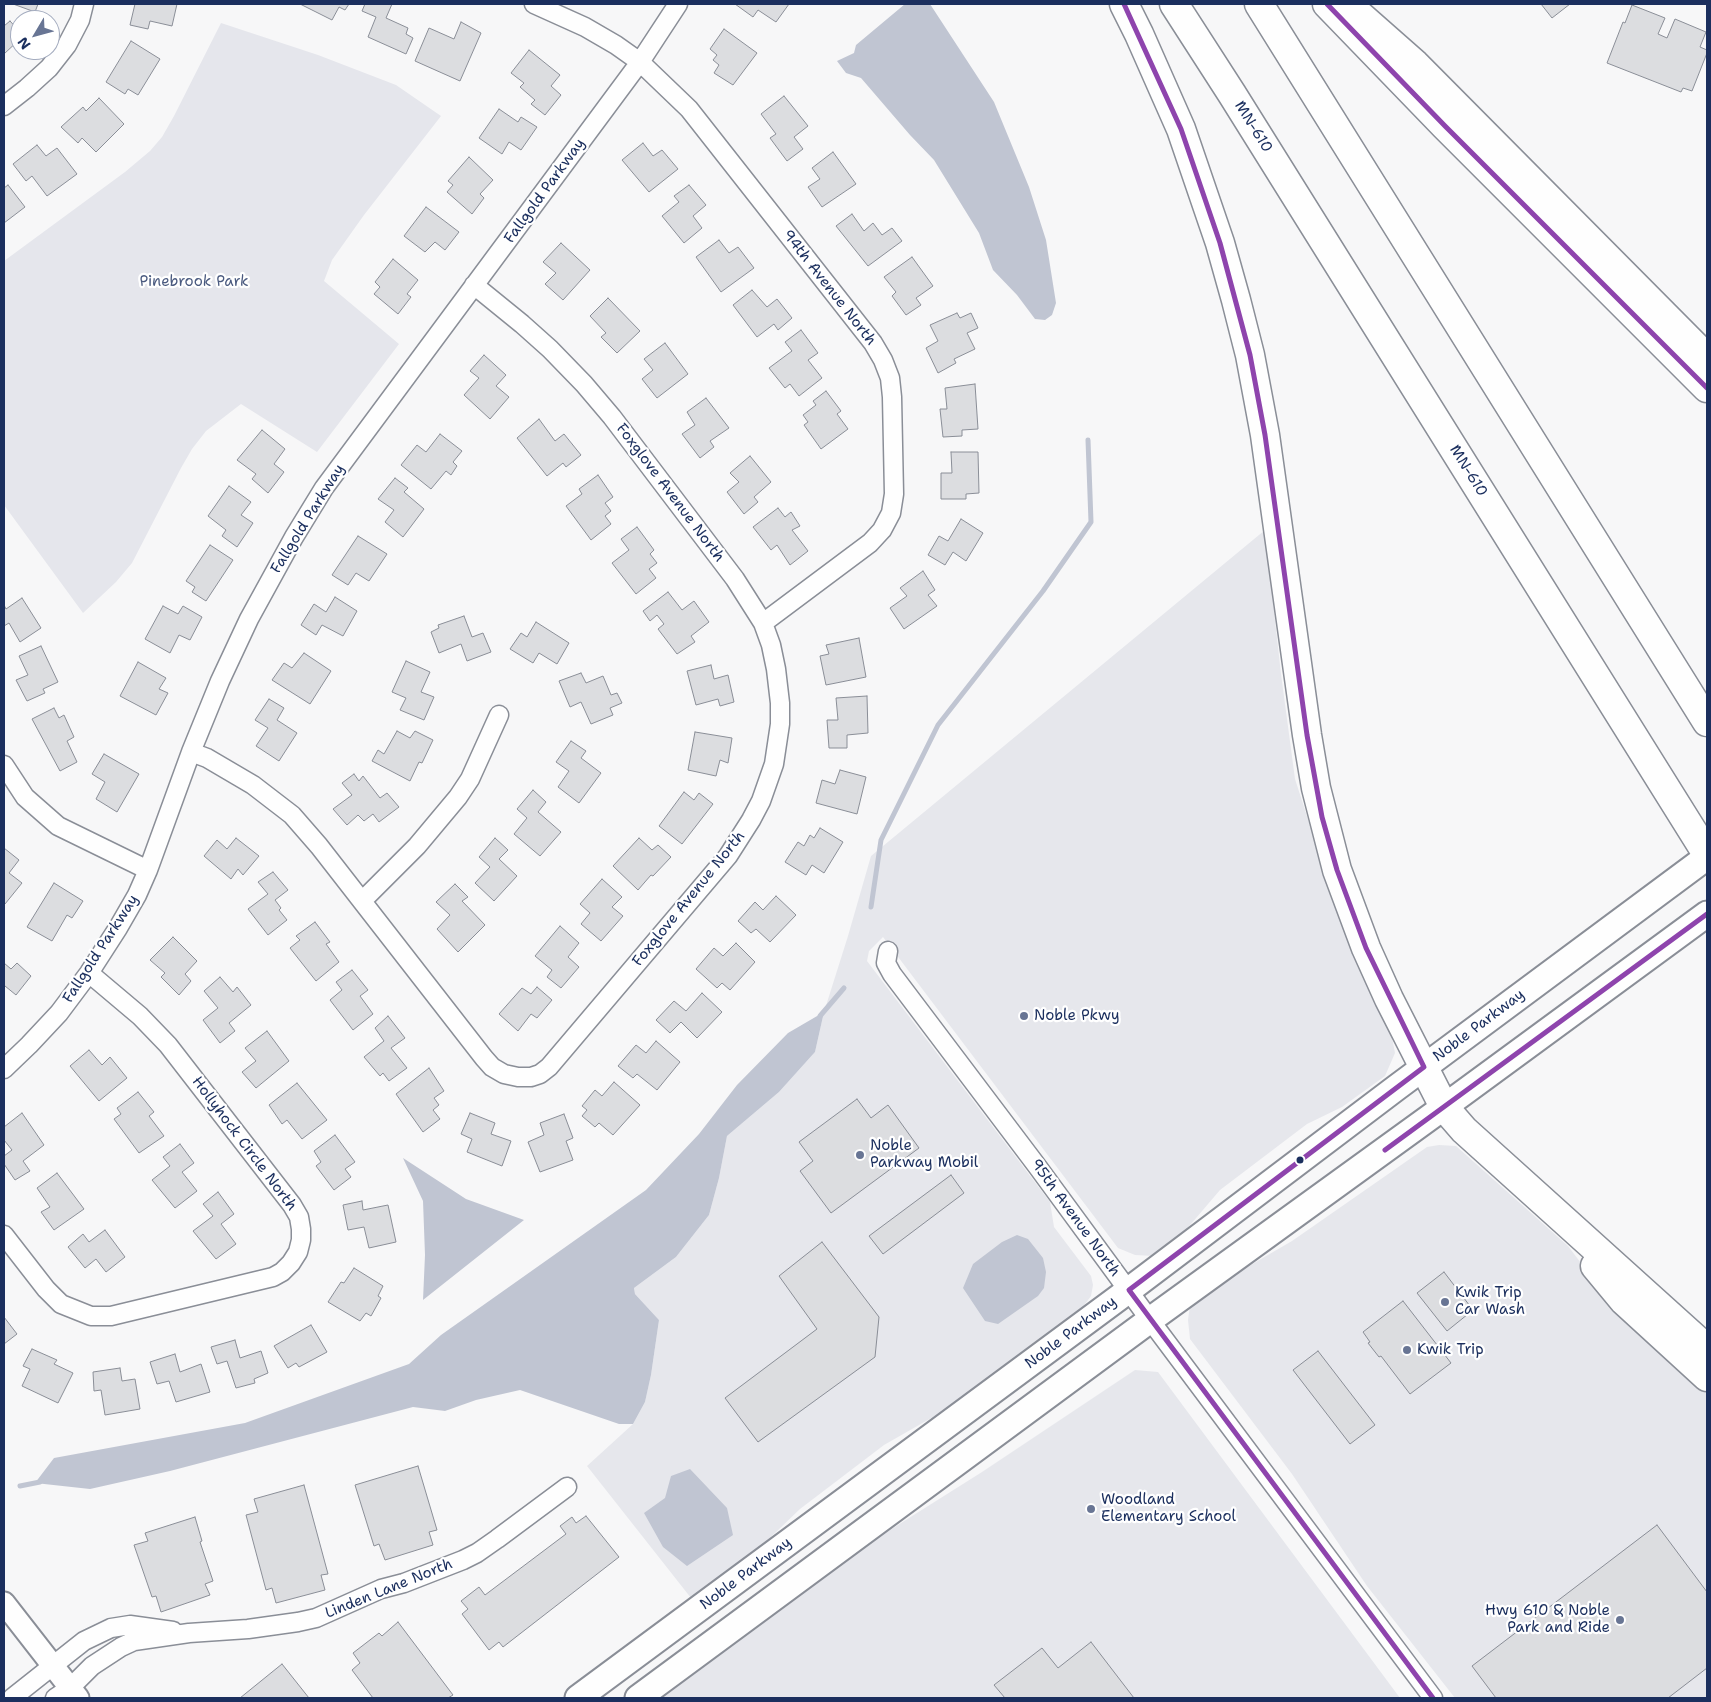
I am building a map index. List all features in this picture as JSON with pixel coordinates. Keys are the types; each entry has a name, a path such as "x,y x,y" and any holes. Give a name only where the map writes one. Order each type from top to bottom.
{"highway":[{"path":"1124,4 1181,129 1220,243 1250,355 1265,435 1307,735 1322,818 1337,870 1366,948 1444,1107 1464,1130 1707,1349"},
{"name":"MN-610","path":"1174,4 1707,856"},
{"path":"1259,4 1707,722"},
{"path":"1327,4 1445,126 1707,388"},
{"path":"1347,4 1415,64 1707,358"},
{"path":"1563,1219 1580,1246 1624,1301 1707,1377"}],"main road":[{"name":"Noble Parkway","path":"578,1698 1129,1290 1707,856"},
{"path":"638,1698 1150,1320 1701,919"}],"street":[{"path":"4,106 49,68 67,45 80,20 84,4"},
{"name":"94th Avenue North","path":"534,4 586,27 616,45 640,62 689,109 873,343 883,360 890,378 894,494 892,513 882,530 870,543 763,623"},
{"name":"Fallgold Parkway","path":"4,1069 59,1012 89,973 118,928 148,870 191,752 220,681 245,628 294,537 329,482 640,62 678,4"},
{"name":"Foxglove Avenue North","path":"191,752 206,758 253,785 292,815 319,846 492,1068 504,1074 518,1077 531,1077 540,1074 549,1067 728,856 751,820 761,801 774,764 780,724 780,702 776,670 771,645 763,623 735,579 612,416 550,349 474,286"},
{"path":"362,901 417,846 458,797 470,779 499,715"},
{"path":"4,765 25,797 58,826 148,870"},
{"name":"95th Avenue North","path":"888,951 886,963 892,974 1038,1166 1150,1320 1433,1698"},
{"name":"Hollyhock Circle North","path":"4,1235 46,1289 61,1304 91,1316 111,1316 273,1277 282,1272 298,1252 301,1229 299,1217 292,1205 168,1045 140,1016 89,973"},
{"name":"Linden Lane North","path":"67,1695 92,1666 134,1641 189,1633 248,1629 298,1622 325,1614 381,1588 404,1583 477,1552 567,1487"},
{"path":"4,1603 52,1666 67,1695"},
{"name":"Linden Lane North","path":"12,1698 84,1641 111,1628 130,1625 189,1633"}],"shaded area":[{"path":"905,4 930,4 994,102 1029,187 1046,240 1056,303 1052,315 1045,320 1035,319 1017,295 993,270 979,233 934,160 861,78 846,73 837,61 854,53 856,45"},
{"path":"1265,530 1295,779 1340,919 1391,1032 1395,1053 1385,1076 1342,1107 1307,1124 1220,1190 1173,1245 1154,1256 1135,1255 1118,1248 883,937 869,951 867,961 1050,1202 1054,1227 1091,1276 1093,1285 1091,1296 1082,1308 947,1409 884,1445 800,1509 750,1557 691,1598 587,1466 633,1424 645,1402 659,1320 635,1294 634,1288 676,1257 709,1215 719,1178 727,1136 779,1092 815,1052 824,1012 871,856"},
{"path":"824,1012 815,1052 779,1092 727,1136 719,1178 709,1215 676,1257 634,1288 635,1294 659,1320 645,1402 633,1424 619,1424 520,1390 476,1400 445,1411 413,1407 170,1471 90,1489 35,1483 54,1458 245,1423 409,1364 441,1335 646,1190 699,1134 737,1085 788,1033"},
{"path":"1439,1145 1456,1146 1568,1246 1609,1300 1707,1388 1707,1698 1455,1698 1367,1586 1292,1474 1190,1339 1188,1320 1190,1305 1199,1295 1292,1241 1427,1147"},
{"path":"403,1158 466,1199 524,1220 423,1300 425,1255 423,1201"},
{"path":"1017,1235 1028,1239 1043,1258 1046,1272 1044,1288 1038,1296 998,1324 985,1321 963,1288 973,1264 1002,1242"},
{"name":"Woodland Elementary School","path":"1135,1370 1158,1372 1400,1698 659,1698 863,1547 982,1472"},
{"path":"690,1469 727,1508 733,1535 687,1566 663,1547 644,1513 665,1498 671,1476"}],"green space":[{"name":"Pinebrook Park","path":"221,23 318,55 396,85 441,116 364,215 332,260 324,281 399,344 317,452 241,404 206,431 192,449 181,468 132,563 116,582 83,613 4,505 4,261 125,172 150,151 162,137 174,116"}],"building":[{"path":"13,4 38,4 36,10 30,10"},
{"path":"135,4 177,4 172,26 150,21 148,29 130,25"},
{"path":"300,4 349,4 345,10 339,7 332,20"},
{"path":"365,4 392,4 386,18 408,28 406,34 413,38 406,54 368,37 376,17 362,11"},
{"path":"735,4 789,4 776,22 758,10 753,17"},
{"path":"1541,4 1570,4 1552,18"},
{"path":"1632,5 1665,18 1658,34 1667,38 1675,19 1706,32 1700,47 1707,50 1707,53 1692,91 1683,88 1681,92 1607,63 1623,22 1625,23"},
{"path":"10,21 10,48 4,54 4,26"},
{"path":"461,22 481,33 460,81 415,61 429,28 454,39"},
{"path":"724,29 757,53 733,85 714,73 719,65 713,60 717,55 710,49"},
{"path":"131,41 160,59 138,95 128,89 125,94 106,82"},
{"path":"529,50 560,75 551,86 561,95 545,115 531,104 535,100 520,87 524,83 511,73"},
{"path":"784,96 808,126 794,137 803,149 787,161 770,138 776,134 761,114"},
{"path":"99,98 124,124 96,152 82,138 78,143 61,127 83,107 86,111"},
{"path":"499,109 518,122 521,117 537,127 521,150 509,142 502,154 479,138"},
{"path":"643,143 653,156 662,150 678,169 649,192 622,160"},
{"path":"37,145 46,156 57,148 77,174 47,196 32,176 26,181 13,164"},
{"path":"833,152 856,184 822,207 808,187 820,179 812,168"},
{"path":"469,157 493,180 480,194 484,198 472,214 447,192 453,185 448,181"},
{"path":"8,185 25,207 4,223 4,188"},
{"path":"689,185 706,205 693,216 702,228 684,243 662,216 679,202 674,196"},
{"path":"426,207 459,232 445,250 435,242 425,252 404,236"},
{"path":"852,214 864,231 873,223 882,235 892,228 902,241 868,266 836,226"},
{"path":"719,240 729,253 738,247 754,268 721,292 696,257"},
{"path":"561,243 590,270 563,300 545,284 556,273 543,262"},
{"path":"912,257 933,286 916,298 921,305 906,315 892,296 896,292 884,277"},
{"path":"393,259 418,280 407,294 411,297 398,314 374,294 380,287 375,282"},
{"path":"752,290 767,307 777,299 792,318 778,330 774,324 757,337 733,305"},
{"path":"608,298 640,331 617,353 601,337 606,333 590,316"},
{"path":"957,313 960,318 971,313 978,328 967,333 975,349 954,359 956,363 938,373 926,348 938,341 930,325"},
{"path":"801,330 818,353 808,360 822,378 799,396 790,384 785,388 769,368 792,351 785,342"},
{"path":"665,343 688,374 657,398 642,379 653,370 644,359"},
{"path":"484,355 506,375 496,386 509,397 490,419 464,395 479,378 470,371"},
{"path":"975,384 978,429 962,430 962,436 943,437 940,409 947,409 945,388"},
{"path":"826,391 841,411 837,414 848,429 821,449 804,425 808,422 803,415 816,405 813,401"},
{"path":"706,398 729,428 710,441 714,447 700,458 682,434 695,425 687,412"},
{"path":"539,419 555,441 564,434 581,455 566,467 563,463 547,476 517,438"},
{"path":"262,430 285,449 274,464 284,472 268,493 252,479 256,474 237,460"},
{"path":"440,434 462,451 453,462 457,466 451,475 446,471 431,489 401,465 417,445 426,452"},
{"path":"951,452 978,452 979,493 966,494 966,499 941,499 941,473 952,473"},
{"path":"750,456 771,482 754,497 758,502 744,514 727,492 739,482 730,473"},
{"path":"598,475 613,497 605,503 611,511 605,516 611,524 591,540 566,506 582,494 579,489"},
{"path":"395,478 408,488 404,492 424,509 403,537 385,522 394,510 378,499"},
{"path":"229,486 251,502 241,515 253,523 237,547 222,536 226,530 208,516"},
{"path":"778,508 785,517 791,512 800,526 792,530 808,551 790,565 777,545 771,550 753,527"},
{"path":"961,519 983,533 966,561 953,552 945,565 928,555 939,536 948,541"},
{"path":"637,527 654,550 650,554 657,563 649,569 656,578 636,594 612,563 629,550 621,539"},
{"path":"358,536 387,554 369,581 356,573 348,585 332,575"},
{"path":"210,545 233,560 206,601 192,592 195,587 186,581"},
{"path":"923,571 935,590 928,595 937,606 904,629 890,608 907,596 900,588"},
{"path":"668,592 682,610 694,601 709,622 691,636 695,642 677,654 658,629 664,624 657,615 650,621 643,611"},
{"path":"335,597 357,611 343,636 322,625 316,635 301,625 314,604 326,612"},
{"path":"22,598 41,628 20,642 9,623 4,626 4,605 6,609"},
{"path":"163,606 178,614 183,606 202,617 190,640 179,635 170,653 145,639"},
{"path":"464,616 472,637 483,633 491,652 467,661 461,644 439,653 431,632 439,628 438,625"},
{"path":"536,622 569,643 557,664 539,653 533,663 510,649 521,633 527,637"},
{"path":"859,638 866,677 826,685 820,656 829,654 826,645"},
{"path":"41,646 58,682 43,689 45,693 27,701 16,680 28,675 19,656"},
{"path":"304,653 331,671 310,704 272,680 284,663 292,668"},
{"path":"406,661 430,672 421,692 434,697 424,720 400,710 406,698 392,692"},
{"path":"138,662 166,678 159,689 168,693 156,715 120,696"},
{"path":"711,665 714,679 728,675 734,702 720,706 718,699 696,705 687,671"},
{"path":"581,673 586,683 603,676 611,695 617,693 622,703 610,708 613,715 591,724 581,702 570,707 559,681"},
{"path":"867,696 868,733 847,735 847,748 829,748 827,720 838,720 836,698"},
{"path":"269,699 284,708 277,720 297,733 279,761 256,746 268,728 255,720"},
{"path":"54,708 59,718 64,715 74,737 67,741 77,762 60,771 32,719"},
{"path":"397,731 410,738 415,731 433,740 422,763 419,762 410,781 372,761 378,750 384,754"},
{"path":"695,732 732,738 728,763 720,760 716,776 688,770"},
{"path":"571,741 586,751 581,758 601,773 579,803 558,787 569,771 556,762"},
{"path":"104,754 139,774 117,812 96,799 105,782 92,774"},
{"path":"840,770 866,777 857,814 816,803 822,780 835,784"},
{"path":"354,774 359,781 363,776 380,798 387,793 399,807 379,822 373,814 364,821 358,815 347,825 333,809 352,795 342,783"},
{"path":"533,790 546,802 538,812 561,832 540,856 514,834 527,818 517,809"},
{"path":"684,792 694,800 699,793 713,804 682,844 659,826"},
{"path":"820,828 843,842 824,873 812,865 806,875 785,862 798,842 804,846 810,835 814,838"},
{"path":"236,838 259,856 243,875 238,869 231,879 204,856 217,840 227,849"},
{"path":"495,838 508,850 499,859 517,876 494,901 475,883 490,867 479,857"},
{"path":"639,838 652,850 658,845 671,857 638,890 613,866"},
{"path":"4,848 19,860 9,873 22,883 5,904 4,903"},
{"path":"273,872 288,890 275,900 281,908 279,910 287,920 268,935 248,909 268,894 258,882"},
{"path":"602,879 622,897 612,907 623,916 601,941 581,924 590,913 580,904"},
{"path":"54,883 83,901 72,918 67,915 52,941 27,927"},
{"path":"455,884 468,897 462,901 485,925 458,952 437,929 450,915 436,902"},
{"path":"776,896 796,915 770,942 756,929 751,933 738,921 755,902 763,910"},
{"path":"315,922 330,942 326,944 339,962 316,981 290,948 300,940 296,936"},
{"path":"560,926 579,943 568,957 579,967 561,988 547,977 552,970 535,956"},
{"path":"173,937 197,961 185,974 191,981 179,995 161,977 165,973 150,960"},
{"path":"736,943 755,962 730,990 722,983 717,988 696,969 714,948 723,956"},
{"path":"4,963 11,969 17,963 31,976 16,995 4,987"},
{"path":"352,970 368,990 360,996 373,1014 353,1030 330,1000 342,990 336,982"},
{"path":"220,977 233,992 237,987 251,1005 229,1023 235,1031 220,1043 203,1020 218,1008 204,991"},
{"path":"537,987 552,1000 537,1018 531,1014 518,1031 499,1014 522,988 531,994"},
{"path":"702,993 722,1012 697,1038 681,1022 670,1033 656,1020 674,1001 686,1011"},
{"path":"388,1016 405,1038 391,1048 407,1068 389,1081 383,1073 380,1076 364,1057 384,1041 375,1028"},
{"path":"267,1031 289,1061 256,1088 242,1072 256,1061 245,1048"},
{"path":"656,1041 680,1062 657,1090 637,1074 633,1078 618,1066 636,1045 646,1053"},
{"path":"89,1050 102,1065 110,1057 127,1078 99,1101 70,1066"},
{"path":"429,1068 444,1091 434,1098 439,1105 433,1110 440,1119 423,1132 396,1094"},
{"path":"614,1082 640,1105 613,1135 599,1123 595,1127 582,1116 587,1110 582,1106 595,1090 602,1096"},
{"path":"297,1083 327,1120 302,1139 287,1120 282,1124 269,1105"},
{"path":"138,1092 154,1112 149,1116 164,1136 139,1153 114,1119 121,1114 117,1108"},
{"name":"Noble Parkway Mobil","path":"857,1099 871,1118 888,1105 919,1148 831,1213 800,1171 813,1161 799,1142"},
{"path":"22,1113 44,1145 23,1161 30,1171 15,1180 4,1164 4,1156 12,1150 4,1140 4,1127"},
{"path":"470,1113 495,1123 491,1134 511,1141 502,1166 467,1152 472,1139 461,1134"},
{"path":"564,1114 573,1138 566,1141 573,1160 540,1172 528,1142 544,1135 540,1123"},
{"path":"335,1135 355,1162 345,1169 351,1177 334,1190 316,1166 321,1162 314,1151"},
{"path":"180,1144 194,1163 182,1172 197,1191 175,1208 152,1180 170,1166 163,1157"},
{"path":"57,1173 84,1209 54,1230 41,1212 50,1207 37,1188"},
{"path":"951,1175 964,1193 883,1254 869,1236"},
{"path":"218,1192 234,1214 221,1224 236,1244 216,1259 193,1231 213,1216 203,1204"},
{"path":"362,1201 363,1210 388,1205 396,1242 369,1248 364,1227 348,1230 343,1205"},
{"path":"105,1230 125,1257 106,1272 96,1259 85,1268 68,1247 83,1234 89,1242"},
{"path":"822,1242 879,1317 875,1357 758,1442 725,1398 817,1329 779,1276"},
{"path":"354,1268 383,1286 378,1296 381,1298 371,1316 366,1313 360,1321 328,1302 341,1282 344,1283"},
{"name":"Kwik Trip Car Wash","path":"1444,1272 1473,1310 1447,1331 1417,1293"},
{"name":"Kwik Trip","path":"1403,1301 1451,1363 1410,1394 1381,1356 1379,1357 1368,1343 1370,1342 1363,1332"},
{"path":"4,1317 17,1334 4,1344"},
{"path":"311,1325 327,1352 299,1367 296,1363 288,1368 274,1346"},
{"path":"235,1340 240,1358 261,1351 268,1373 254,1379 255,1383 236,1388 227,1361 217,1364 211,1347"},
{"path":"32,1349 57,1360 54,1364 73,1373 58,1403 22,1386 30,1369 23,1366"},
{"path":"1318,1351 1375,1425 1350,1444 1293,1370"},
{"path":"175,1354 180,1372 201,1364 210,1392 176,1402 169,1381 157,1384 150,1362"},
{"path":"120,1368 122,1381 135,1379 140,1409 105,1415 101,1390 94,1391 93,1372"},
{"path":"418,1466 437,1530 429,1532 433,1545 385,1560 379,1544 374,1546 355,1485"},
{"path":"304,1485 328,1574 321,1575 325,1590 276,1603 272,1588 266,1590 246,1515 258,1512 254,1499"},
{"path":"586,1516 619,1557 503,1647 499,1642 489,1650 462,1614 468,1609 461,1601 479,1587 485,1595 566,1534 560,1526 572,1517 576,1523"},
{"path":"195,1517 202,1541 200,1542 213,1581 205,1584 210,1595 161,1612 156,1596 152,1597 134,1545 148,1541 145,1533"},
{"name":"Hwy 610 & Noble Park and Ride","path":"1657,1525 1707,1592 1707,1668 1668,1698 1496,1698 1472,1666"},
{"path":"398,1622 453,1695 448,1698 373,1698 352,1670 360,1663 353,1653 379,1633 382,1636"},
{"path":"1091,1642 1134,1698 1005,1698 994,1685 1042,1648 1058,1668"},
{"path":"282,1664 309,1698 240,1698"}],"waterway":[{"path":"871,907 881,840 938,725 1043,591 1091,522 1088,440"},
{"path":"820,1016 844,988"},
{"path":"20,1486 40,1482"}],"transit line":[{"path":"1124,4 1181,129 1220,243 1250,355 1265,435 1307,735 1322,817 1337,870 1366,948 1424,1067 1129,1290 1433,1698"},
{"path":"1327,4 1445,126 1707,388"},
{"path":"1385,1150 1707,914"}],"place":[{"name":"Noble Pkwy","path":"1024,1016"},
{"name":"Noble Parkway Mobil","path":"860,1155"},
{"name":"Kwik Trip Car Wash","path":"1445,1302"},
{"name":"Kwik Trip","path":"1407,1350"},
{"name":"Woodland Elementary School","path":"1091,1509"},
{"name":"Hwy 610 & Noble Park and Ride","path":"1620,1620"}]}
